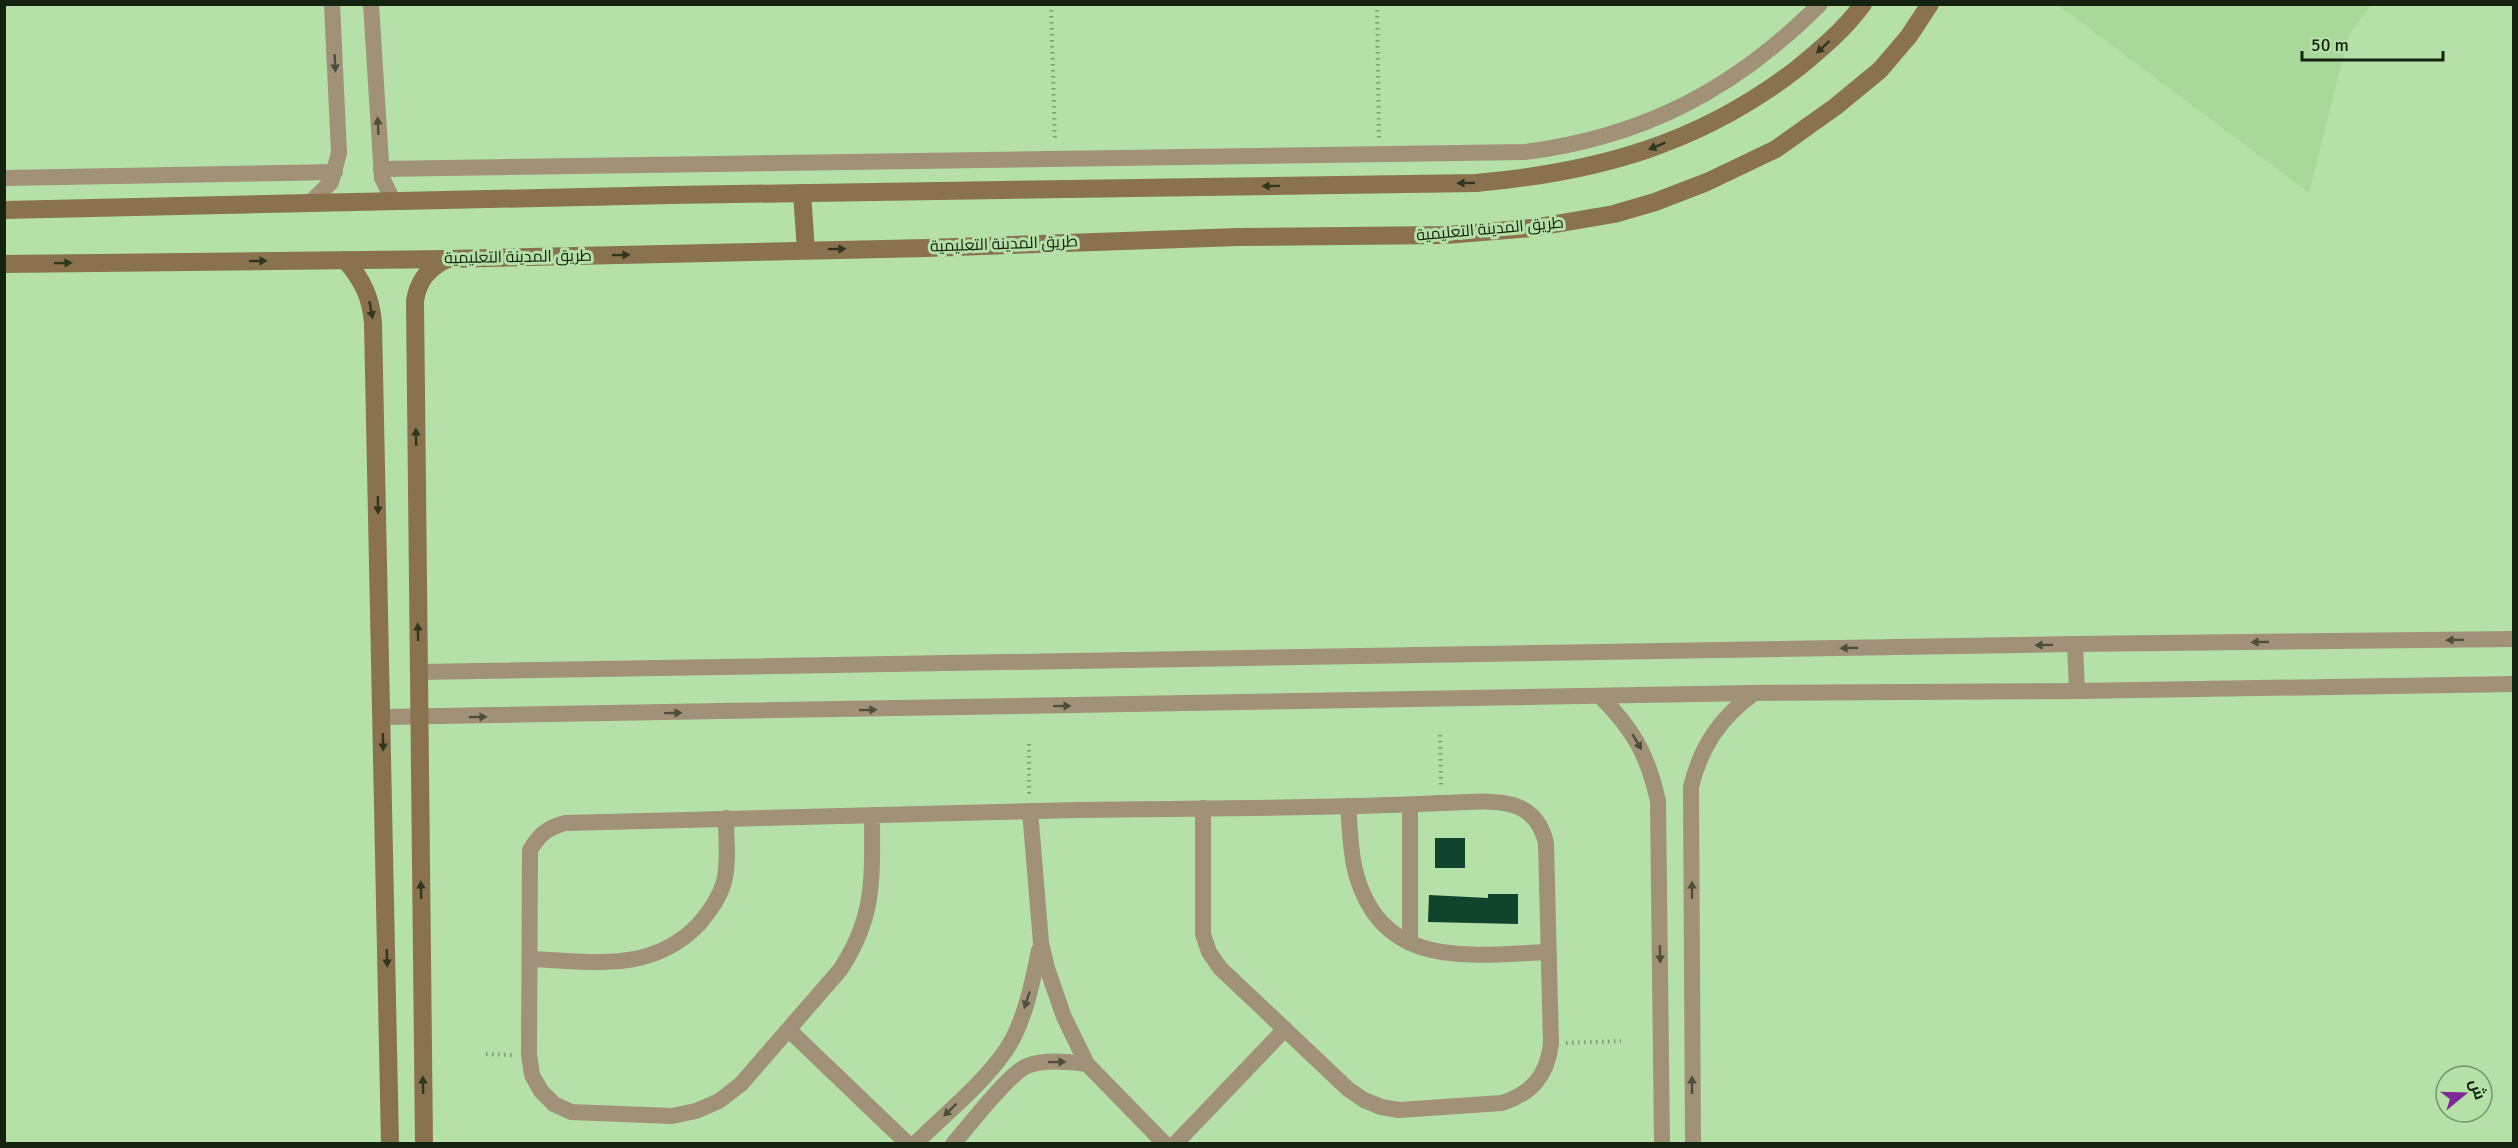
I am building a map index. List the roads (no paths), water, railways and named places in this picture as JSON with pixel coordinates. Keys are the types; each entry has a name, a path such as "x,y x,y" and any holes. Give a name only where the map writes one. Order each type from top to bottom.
{"street":[{"path":"309,204 325,190 335,172 339,153 332,4"},
{"path":"371,4 381,169 384,186 394,202"},
{"path":"381,169 1380,156 1526,152 1578,144 1619,133 1672,112 1719,87 1771,49 1820,4"},
{"path":"4,210 1476,183 1531,178 1580,170 1629,157 1734,112 1771,89 1818,52 1854,17 1863,4"},
{"name":"طريق المدينة التعليمية","path":"4,264 448,259 1238,237 1446,235 1532,228 1614,214 1655,202 1707,182 1776,149 1835,107 1880,69 1909,36 1930,4"},
{"path":"4,178 335,172"},
{"path":"802,194 806,250"},
{"path":"424,1143 415,301 416,292 425,275 448,259"},
{"path":"345,260 362,281 368,294 374,323 390,1143"},
{"path":"418,672 2075,644 2514,639"},
{"path":"2075,644 2077,692"},
{"path":"383,717 1754,693 2077,692 2514,684"},
{"path":"1693,1143 1691,787 1706,743 1735,707 1754,693"},
{"path":"1601,697 1622,718 1639,744 1651,771 1658,801 1662,1143"},
{"path":"872,815 872,879 863,927 853,950 840,970 741,1083 719,1101 696,1111 672,1116 571,1112 554,1104 541,1091 532,1075 529,1055 530,850 538,837 550,827 565,824 726,818 1441,803 1517,805 1537,820 1543,831 1546,843 1551,1044 1549,1060 1542,1076 1532,1089 1518,1098 1502,1103 1399,1110 1381,1107 1348,1089 1220,968 1209,952 1203,934 1203,808"},
{"path":"1410,805 1410,943"},
{"path":"1348,806 1355,868 1362,891 1374,912 1390,929 1410,943 1429,951 1449,954 1548,952"},
{"path":"1030,811 1041,943 1058,1001 1087,1064 1165,1143"},
{"path":"530,959 627,962 650,956 690,933 717,900 724,882 726,818"},
{"path":"915,1143 985,1076 1007,1050 1022,1015 1041,943"},
{"path":"1175,1143 1285,1029"},
{"path":"789,1030 908,1143"},
{"path":"953,1143 1026,1066 1056,1062 1087,1064"}]}
